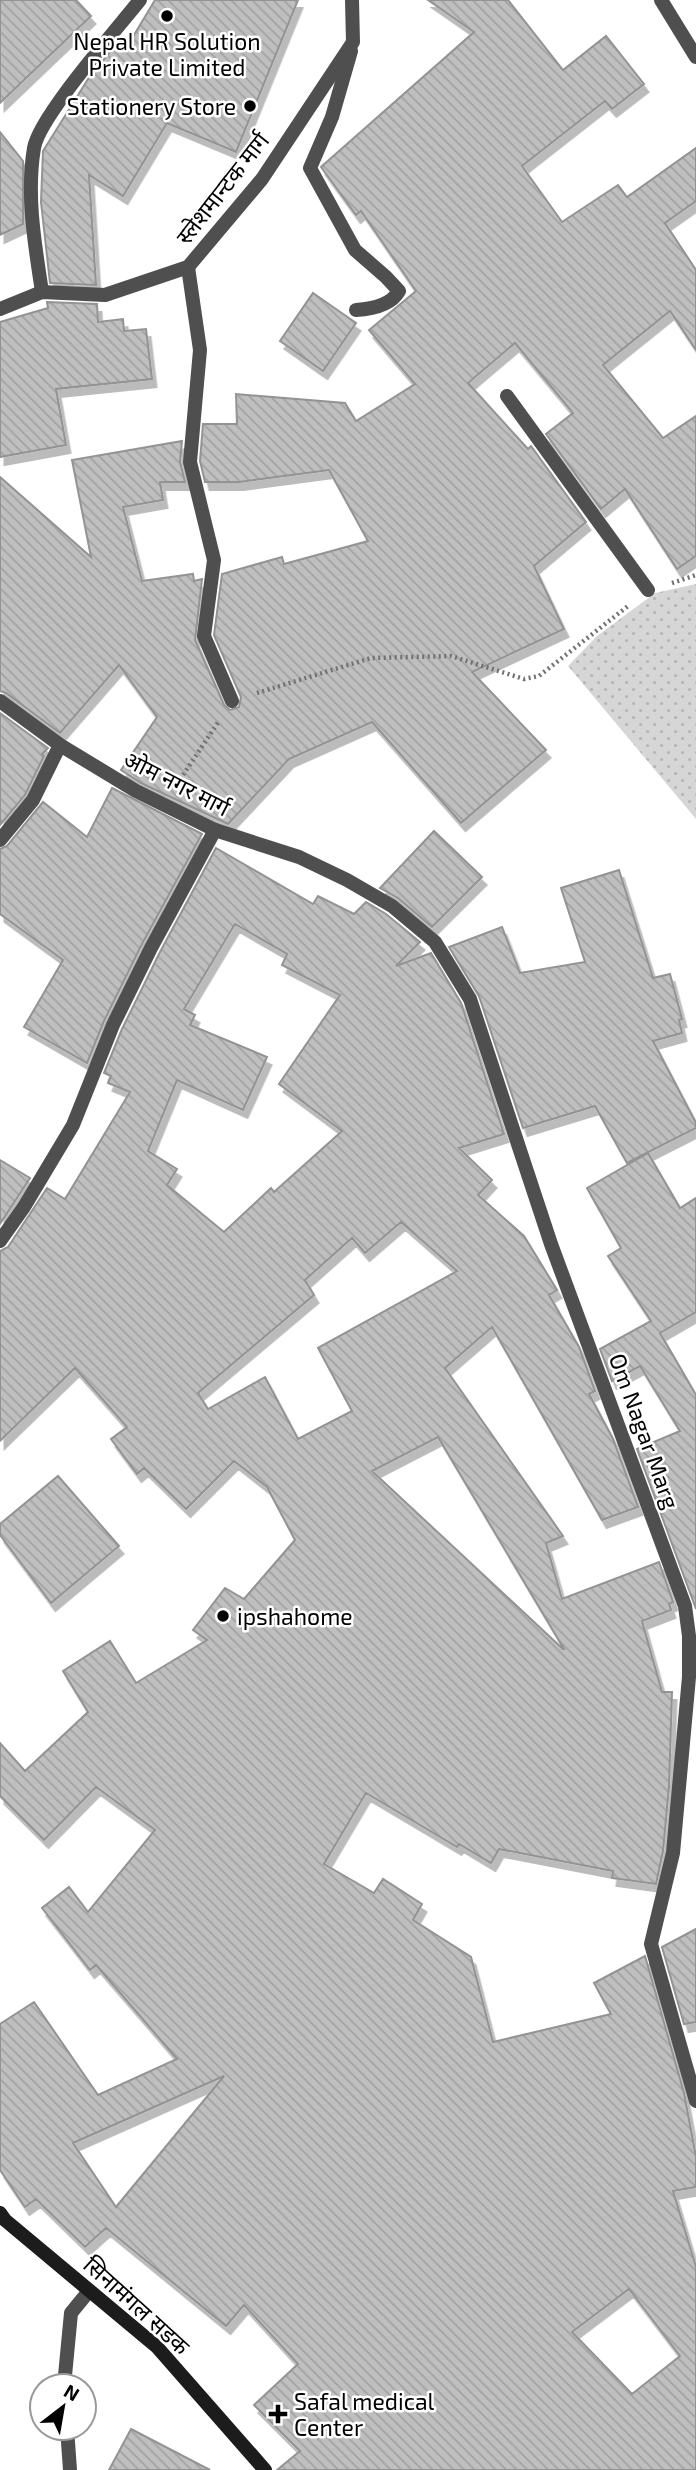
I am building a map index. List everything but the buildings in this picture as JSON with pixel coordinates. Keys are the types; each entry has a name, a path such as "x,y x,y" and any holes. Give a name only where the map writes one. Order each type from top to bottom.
{"main road":[{"name":"सिनामंगल सडक","path":"0,2213 157,2347 265,2470"}],"street":[{"path":"42,292 31,208 34,145 52,112 140,0"},
{"path":"352,0 353,42 332,117 310,168 355,250 399,291 394,300 369,309 356,310"},
{"path":"661,0 696,57"},
{"name":"स्लेशमान्टक मार्ग","path":"0,309 42,292 105,295 188,267 262,179 353,42"},
{"path":"188,267 200,350 190,461 214,560 204,636 232,701"},
{"path":"507,396 648,590"},
{"name":"ओम नगर मार्ग","path":"0,701 60,745 163,806 215,830 299,857 347,880"},
{"path":"0,840 33,800 60,745"},
{"path":"0,1241 24,1207 73,1125 113,1025 215,830"},
{"name":"Om Nagar Marg","path":"347,880 392,906 435,942 470,999 551,1244 691,1604 689,1677 673,1853 650,1944 696,2101"},
{"path":"65,2372 71,2314 89,2291"},
{"path":"68,2442 70,2470"}],"path":[{"path":"163,806 232,701 371,658 452,656 524,678 539,676 648,590 696,575"}],"shaded area":[{"path":"696,584 696,819 568,666 597,636 655,593"}],"place":[{"name":"Nepal HR Solution Private Limited","path":"167,16"},
{"name":"Stationery Store","path":"250,106"},
{"name":"ipshahome","path":"223,1616"},
{"name":"Safal medical Center","path":"278,2414"}]}
